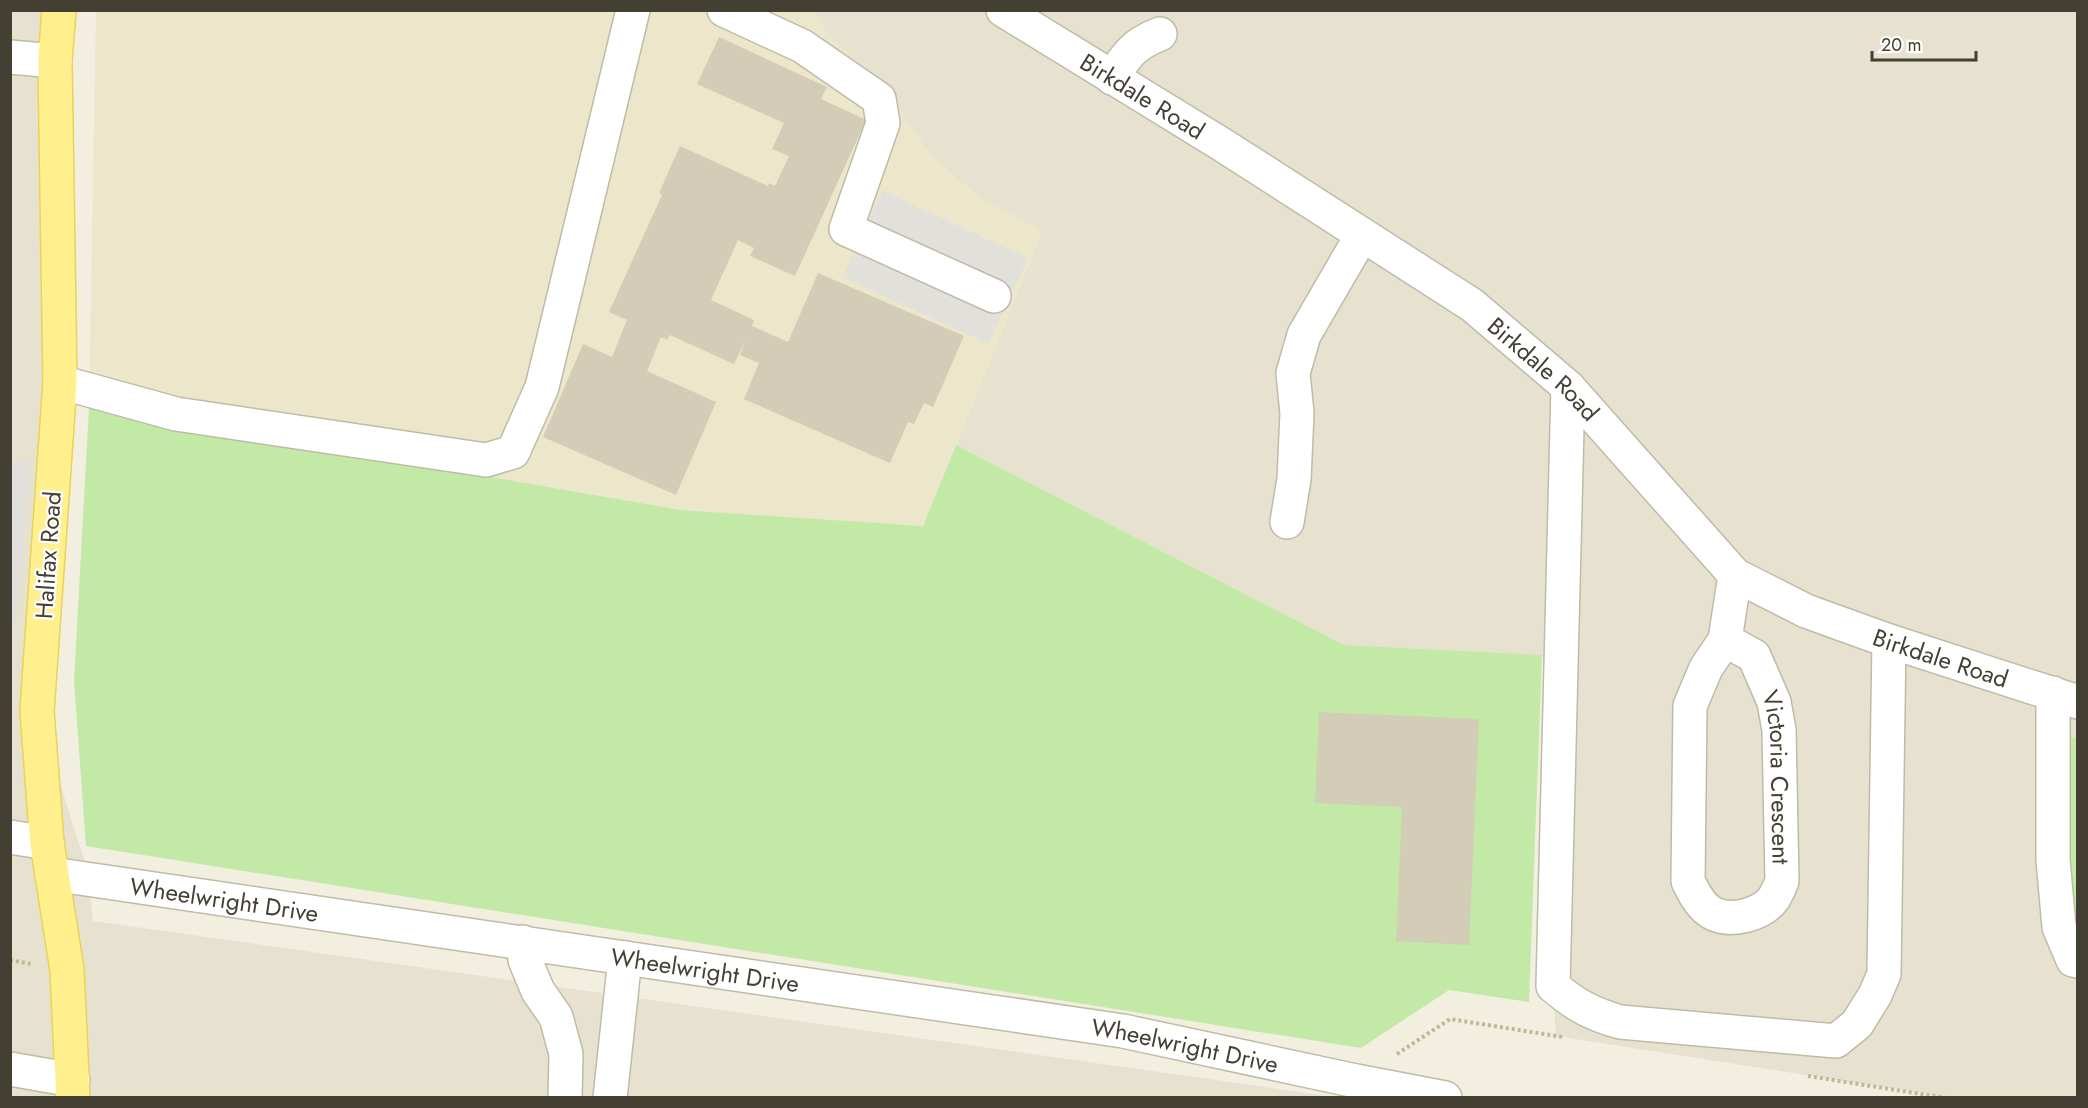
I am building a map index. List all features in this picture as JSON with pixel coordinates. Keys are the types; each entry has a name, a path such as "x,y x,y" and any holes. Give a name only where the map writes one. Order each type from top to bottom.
{"main road":[{"name":"Halifax Road","path":"58,10 55,62 60,382 37,711 50,859 67,970 73,1089"}],"street":[{"path":"60,382 188,416 486,460 513,452 542,387 633,10"},
{"path":"724,10 802,46 879,99 883,123 846,229 994,296"},
{"name":"Birkdale Road","path":"1002,10 1221,144 1472,305 1568,387 1735,574 1806,611 1889,641 2065,698"},
{"path":"1112,78 1125,57 1142,41 1160,34"},
{"path":"10,57 55,62"},
{"path":"1287,522 1294,479 1298,413 1293,373 1304,335 1362,235"},
{"path":"1568,387 1553,986 1571,1001 1594,1015 1620,1022 1836,1041 1857,1024 1875,995 1884,974 1889,641"},
{"name":"Victoria Crescent","path":"1725,640 1754,656 1774,702 1779,729 1782,881 1773,900 1751,914 1733,917 1713,914 1698,900 1688,881 1690,706 1706,668 1725,640 1735,574"},
{"path":"2065,698 2053,860 2059,927 2073,960 2078,961"},
{"name":"Wheelwright Drive","path":"10,837 50,859 523,942 1123,1031 1445,1098"},
{"path":"523,942 525,960 538,991 556,1017 566,1054 565,1098"},
{"path":"610,1098 625,958"},
{"path":"10,1069 73,1089"}],"shaded area":[{"path":"10,11 54,11 37,711 88,872 93,921 1321,1095 1321,1097 11,1097"},
{"path":"96,11 814,11 826,32 888,93 931,156 979,198 1042,231 923,526 681,510 89,407"},
{"path":"814,11 2077,11 2077,1097 1946,1097 1556,1036 1553,986 1562,657 1344,645 956,445 1042,231 979,198 931,156 888,93 826,32"},
{"path":"883,191 1028,258 988,344 843,277"},
{"path":"10,459 31,461 15,627 10,627"}],"green space":[{"path":"89,407 681,510 923,526 956,445 1344,645 1542,655 1529,1002 1449,990 1361,1048 86,846 74,681"},
{"path":"2067,736 2078,739 2077,943 2070,922"}],"building":[{"path":"719,37 827,87 821,99 866,120 795,276 750,256 754,248 738,240 711,300 754,320 752,326 788,342 818,273 964,336 933,407 924,403 914,424 908,422 890,463 744,399 759,363 740,355 746,339 734,364 670,335 667,340 661,337 647,371 716,402 676,495 543,437 583,344 612,357 627,320 609,312 662,195 659,193 680,146 768,186 769,183 775,186 789,156 772,149 784,123 697,84"},
{"path":"1319,712 1479,719 1469,945 1396,941 1402,807 1315,803"}]}
